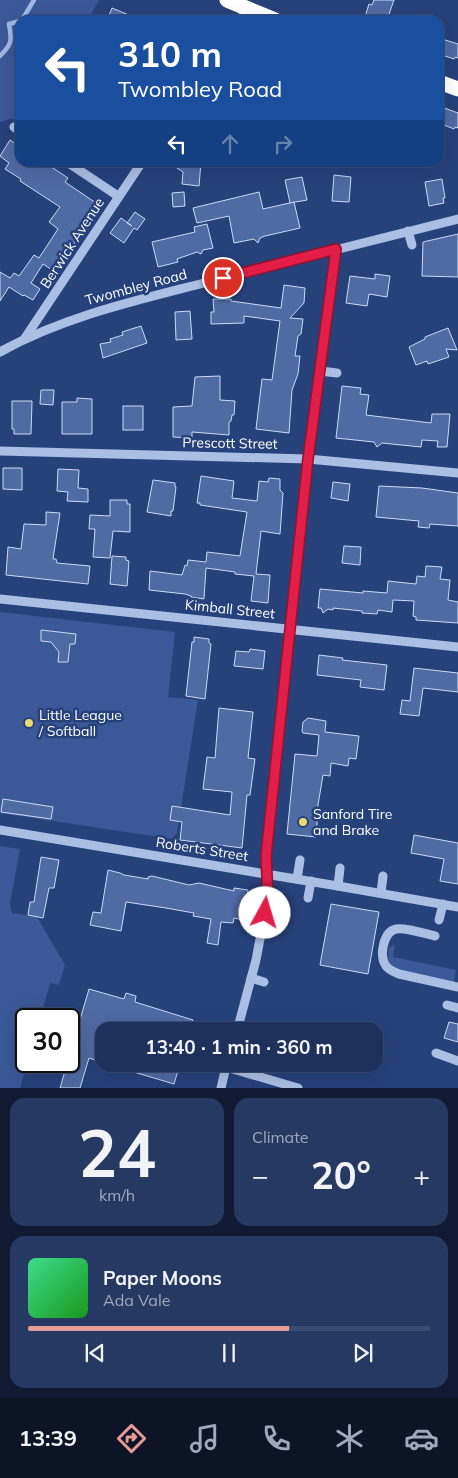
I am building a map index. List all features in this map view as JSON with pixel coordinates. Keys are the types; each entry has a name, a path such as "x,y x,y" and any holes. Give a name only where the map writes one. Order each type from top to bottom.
{"highway":[{"path":"226,0 244,14"},
{"path":"444,84 458,89"}],"street":[{"path":"74,167 118,196"},
{"name":"Berwick Avenue","path":"25,338 138,167"},
{"name":"Twombley Road","path":"0,352 25,338 95,312 458,219"},
{"path":"408,231 412,245"},
{"path":"239,1022 251,978 268,897 266,856 308,459 336,249"},
{"path":"320,370 337,373"},
{"name":"Prescott Street","path":"0,451 308,459 458,473"},
{"name":"Kimball Street","path":"0,599 458,647"},
{"name":"Roberts Street","path":"0,830 458,907"},
{"path":"297,879 300,860"},
{"path":"338,886 340,868"},
{"path":"380,893 382,876"},
{"path":"308,898 311,881"},
{"path":"439,920 443,904"},
{"path":"435,936 400,929 392,931 388,934 384,944 383,956 385,965 392,972 458,987"},
{"path":"251,978 264,982"},
{"path":"447,1005 458,1008"},
{"path":"436,1053 458,1061"},
{"path":"221,1088 225,1072"},
{"path":"246,1072 298,1088"}],"shaded area":[{"path":"0,0 99,0 91,15 15,15 15,119 0,122"},
{"path":"0,612 175,632 168,697 198,700 177,833 172,839 0,813"},
{"path":"0,846 20,849 10,903 12,913 37,917 65,965 59,985 50,983 43,1008 15,1008 15,1073 24,1073 20,1088 0,1088"},
{"path":"395,944 393,957 456,970 454,982 397,970 389,964 388,956 389,948"}],"building":[{"path":"374,0 394,0 389,15 366,15 369,4 372,5"},
{"path":"112,8 129,15 109,15"},
{"path":"444,40 458,44 458,58 455,57 454,59 444,56"},
{"path":"444,108 458,113 458,128 455,127 454,129 444,125"},
{"path":"10,140 15,143 15,167 52,167 68,178 65,182 99,205 73,246 69,243 52,270 43,264 31,283 40,289 33,300 9,287 0,301 0,272 10,278 14,273 19,276 34,255 39,258 58,229 49,222 60,207 5,169 9,163 0,156"},
{"path":"176,167 201,167 199,186 182,184 183,172"},
{"path":"334,175 351,177 349,202 332,201"},
{"path":"302,177 307,200 290,203 285,180"},
{"path":"442,179 444,203 429,206 425,182"},
{"path":"184,192 185,206 173,207 172,193"},
{"path":"259,192 263,209 294,202 300,228 265,236 260,238 258,243 254,239 234,243 229,216 197,223 193,208"},
{"path":"135,212 145,219 137,230 134,228 124,243 110,233 121,218 127,223"},
{"path":"207,224 213,248 203,250 201,254 197,252 177,259 178,262 158,267 152,242 195,232 194,227"},
{"path":"458,234 458,277 422,276 423,242"},
{"path":"375,274 390,276 387,297 369,294 367,306 346,303 350,276 375,279"},
{"path":"284,285 305,288 304,303 290,318 303,319 295,356 300,356 298,374 292,390 289,433 256,429 262,379 272,380 280,321 244,316 244,323 211,324 211,312 214,312 213,299 231,299 231,301 281,308"},
{"path":"190,311 192,339 176,340 175,312"},
{"path":"141,326 147,343 103,358 100,344 111,342 110,339 123,335 122,332"},
{"path":"448,328 457,350 446,349 449,357 428,364 427,361 416,365 409,347 425,339 425,337"},
{"path":"220,376 220,400 235,401 234,415 232,415 229,422 229,435 192,432 192,438 173,437 173,407 192,406 195,377"},
{"path":"342,386 361,388 360,394 369,395 366,415 431,423 432,414 450,414 447,447 437,447 438,441 422,440 421,447 382,443 377,447 374,442 336,438"},
{"path":"41,390 54,390 53,405 40,404"},
{"path":"77,398 92,399 92,434 62,434 62,402 77,402"},
{"path":"12,401 32,401 31,434 14,434 14,429 12,429"},
{"path":"123,406 143,406 143,430 123,430"},
{"path":"3,468 22,468 22,490 3,489"},
{"path":"58,469 79,470 78,488 88,489 88,502 67,501 68,492 57,491"},
{"path":"201,476 234,481 232,498 257,501 259,481 268,482 269,478 280,479 280,490 283,493 280,534 261,531 256,574 270,575 268,603 251,601 254,576 206,568 204,599 185,594 149,590 150,571 182,575 188,560 206,562 207,552 240,556 247,512 197,503"},
{"path":"153,480 175,483 171,516 147,512"},
{"path":"333,482 350,484 348,501 331,498"},
{"path":"379,486 422,488 458,493 458,526 430,524 429,528 418,527 419,521 376,517"},
{"path":"110,500 127,500 127,504 130,504 130,532 113,531 110,558 93,557 95,529 89,529 90,515 110,516"},
{"path":"46,512 60,513 53,559 56,559 57,563 90,566 88,584 6,575 8,547 21,549 24,524 46,525"},
{"path":"344,546 361,547 360,565 342,563"},
{"path":"112,556 126,557 126,560 129,561 127,586 110,584"},
{"path":"426,566 442,567 440,579 450,580 448,600 458,602 458,623 416,620 416,617 413,616 414,601 393,600 392,612 378,610 377,614 333,608 333,610 328,609 323,613 321,608 318,608 320,589 387,593 388,581 416,584 417,576 425,577"},
{"path":"41,630 76,634 75,644 70,644 68,662 58,662 59,652 51,642 41,641"},
{"path":"194,637 209,639 211,644 205,699 186,696"},
{"path":"250,649 265,651 263,669 234,666 236,651 249,652"},
{"path":"319,655 343,658 342,660 387,665 384,690 360,687 361,680 317,675"},
{"path":"414,668 458,673 458,692 423,688 419,716 400,714 402,700 410,701"},
{"path":"219,708 253,712 248,758 255,759 250,795 247,795 242,848 180,840 182,822 170,820 172,806 230,815 232,792 203,789 207,757 215,758"},
{"path":"308,718 326,721 325,732 359,736 356,759 349,758 348,766 331,763 330,776 323,775 317,811 316,837 287,834 295,754 317,756 319,735 303,733 302,731 303,722"},
{"path":"3,799 53,807 51,819 1,812"},
{"path":"414,835 458,843 458,884 440,881 444,859 411,853"},
{"path":"41,857 59,860 54,888 49,888 43,918 28,915 30,902 34,902"},
{"path":"108,870 148,879 148,877 152,876 189,885 199,883 234,891 234,888 248,890 243,920 234,918 233,923 221,922 218,945 207,943 211,919 193,916 194,913 166,908 126,902 121,931 90,925 93,912 101,913"},
{"path":"331,904 379,912 368,974 320,965"},
{"path":"89,989 124,999 126,993 136,996 135,1002 193,1020 192,1022 95,1022 95,1060 89,1058 80,1088 60,1088 64,1073 80,1073 80,1020"},
{"path":"449,1022 458,1024 458,1042 444,1038"},
{"path":"134,1072 178,1072 174,1084"}],"waterway":[{"path":"25,15 34,0"},
{"path":"0,56 10,42 9,24 15,22"}],"place":[{"name":"Little League / Softball","path":"29,723"},
{"name":"Sanford Tire and Brake","path":"303,822"}],"route":[{"path":"223,278 336,249 303,505 266,856 268,897 265,913"}]}
